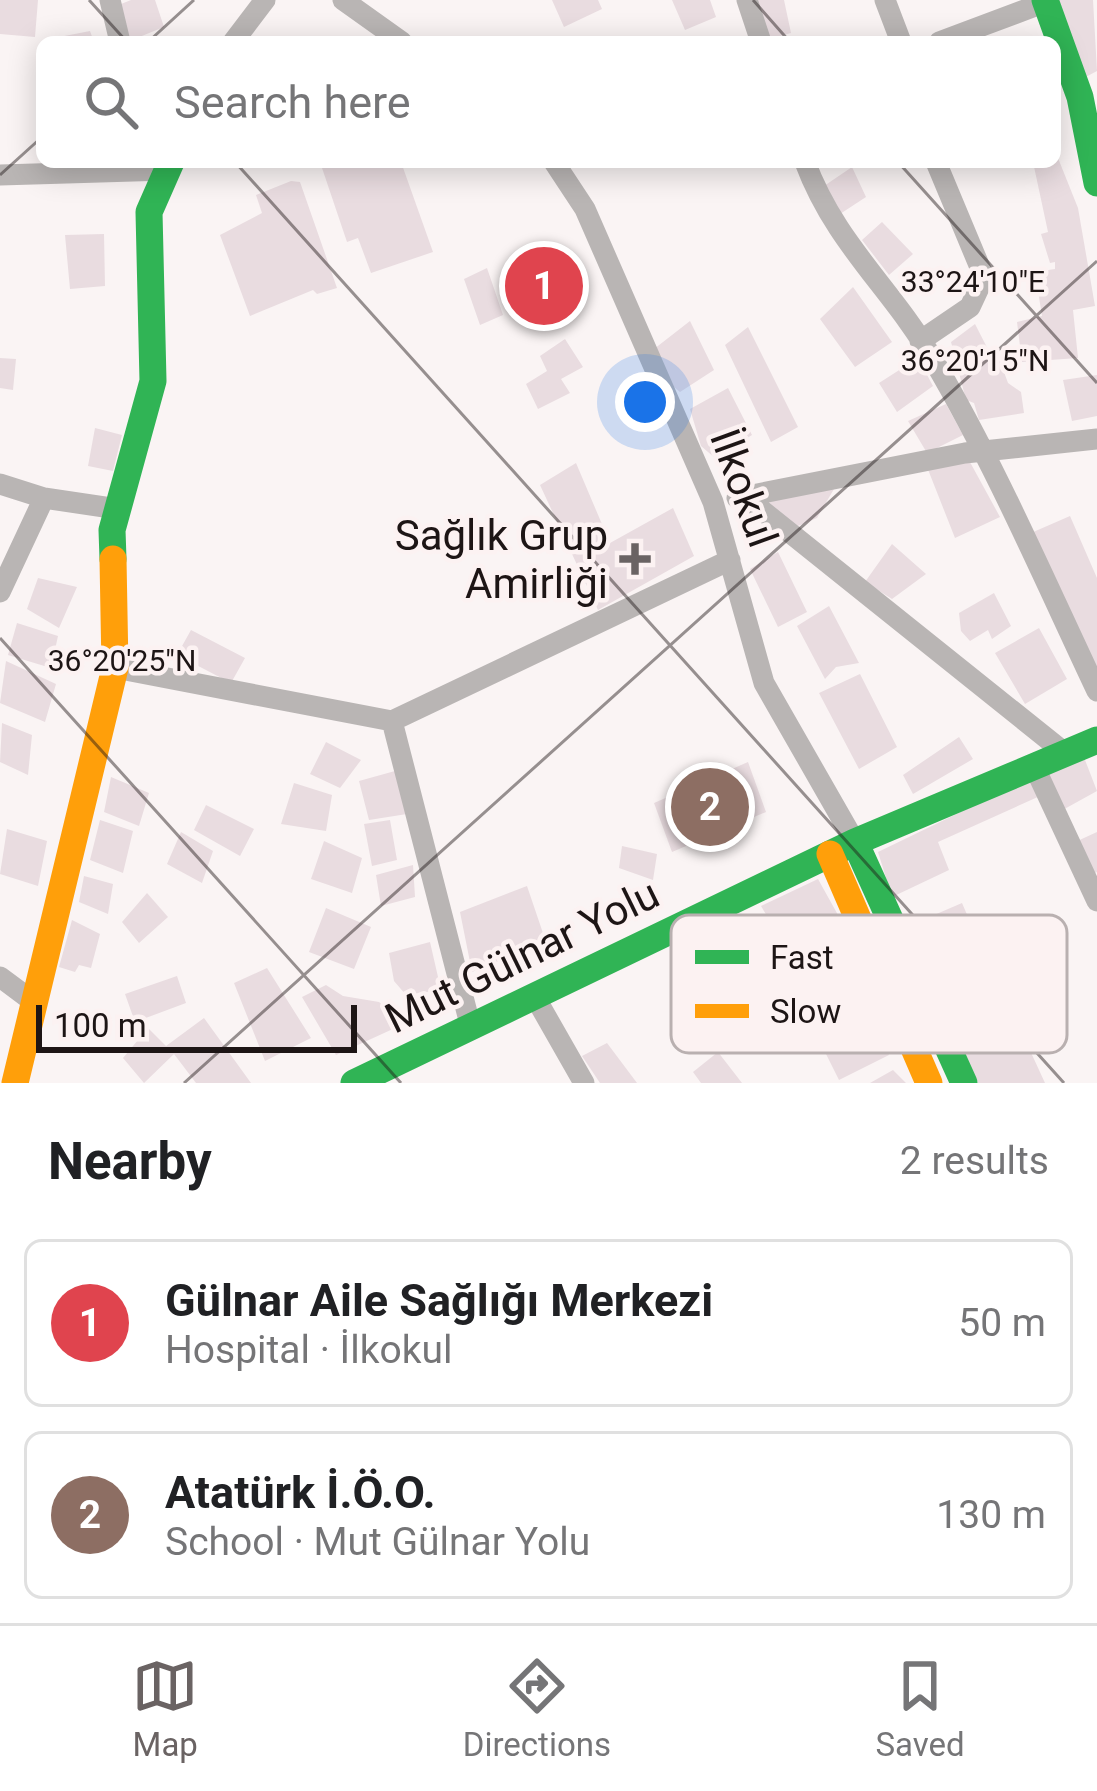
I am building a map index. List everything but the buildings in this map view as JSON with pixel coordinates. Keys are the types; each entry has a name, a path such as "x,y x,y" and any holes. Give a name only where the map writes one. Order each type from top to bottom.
{"main road":[{"path":"1046,1 1058,36"},
{"path":"1061,43 1080,97 1097,183"},
{"path":"15,1083 31,1000 115,668 112,530 153,381 149,212 166,168"},
{"name":"Mut Gülnar Yolu","path":"705,915 856,842 1097,740"},
{"path":"856,842 889,915"},
{"path":"830,854 856,915"},
{"name":"Mut Gülnar Yolu","path":"354,1083 671,931"},
{"path":"916,1053 929,1083"},
{"path":"951,1053 964,1083"}],"street":[{"path":"110,0 119,36"},
{"path":"238,36 265,0"},
{"path":"343,0 394,36"},
{"path":"747,0 759,36"},
{"path":"885,0 899,36"},
{"path":"955,36 1046,1"},
{"path":"0,175 117,168"},
{"name":"İlkokul","path":"558,168 586,208 713,502 764,682 856,842"},
{"path":"807,168 824,212 920,341 983,452 1097,692"},
{"path":"920,341 970,307 984,277 939,168"},
{"path":"713,502 983,452 1097,440"},
{"path":"0,484 44,498 118,509"},
{"path":"744,496 1065,753"},
{"path":"0,592 44,498"},
{"path":"115,668 392,721 730,560"},
{"path":"392,721 471,1028"},
{"path":"1034,766 1097,901"},
{"path":"0,977 31,1000"},
{"path":"536,997 584,1083"}],"traffic: fast":[{"path":"1045,0 1058,36"},
{"path":"1061,44 1080,97 1097,183"},
{"path":"113,559 112,530 153,381 149,212 168,168"},
{"path":"703,915 855,842 1097,740"},
{"path":"855,842 888,915"},
{"path":"354,1083 671,931"},
{"path":"950,1053 964,1083"}],"traffic: slow":[{"path":"15,1083 115,668 113,559"},
{"path":"830,854 856,915"},
{"path":"916,1053 929,1083"}],"place":[{"name":"Gülnar Aile Sağlığı Merkezi","path":"544,286"},
{"name":"Sağlık Grup Amirliği","path":"635,559"},
{"name":"Atatürk İ.Ö.O.","path":"710,807"}]}
